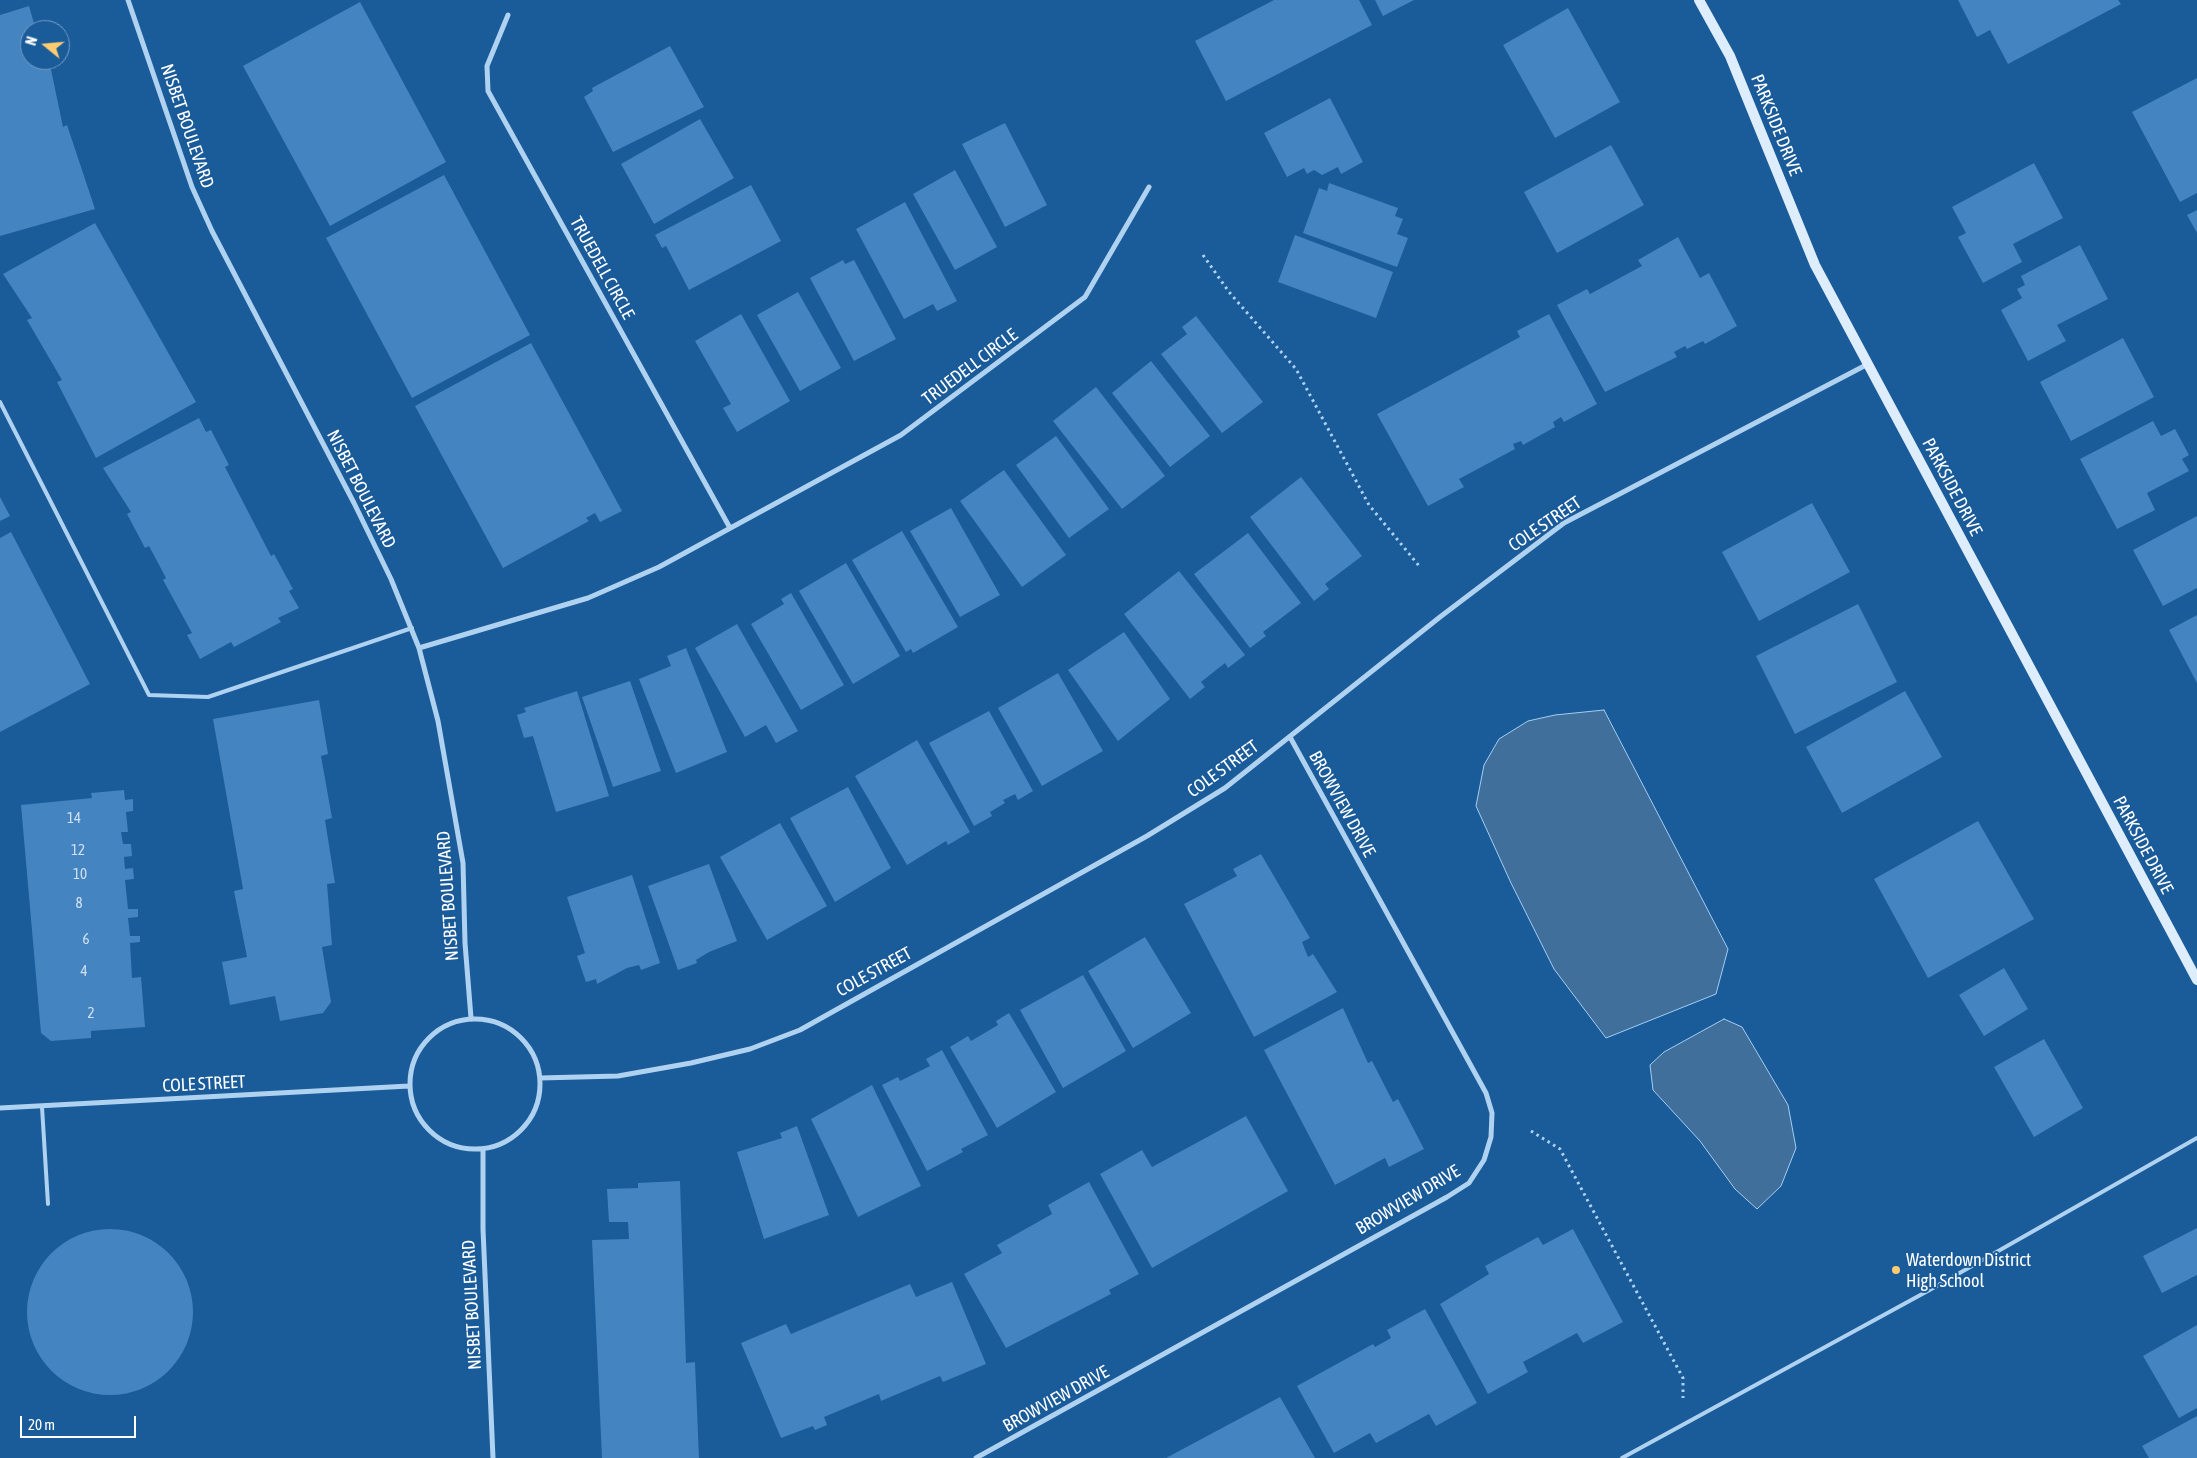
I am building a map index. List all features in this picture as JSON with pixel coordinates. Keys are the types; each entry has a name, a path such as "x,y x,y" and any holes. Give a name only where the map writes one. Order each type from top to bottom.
{"main road":[{"name":"PARKSIDE DRIVE","path":"1699,0 1730,56 1815,265 2197,980"}],"street":[{"name":"NISBET BOULEVARD","path":"128,0 192,187 217,240 354,503 412,628 419,648 438,722 463,863 465,943 471,1018"},
{"name":"TRUEDELL CIRCLE","path":"508,15 486,66 488,91 730,528"},
{"name":"TRUEDELL CIRCLE","path":"419,648 588,598 659,567 901,435 1085,297 1149,187"},
{"name":"COLE STREET","path":"540,1078 618,1076 690,1063 750,1050 800,1030 1147,836 1225,788 1440,617 1564,523 1868,364"},
{"name":"BROWVIEW DRIVE","path":"976,1458 1447,1197 1469,1183 1484,1160 1491,1137 1492,1113 1486,1093 1290,737"},
{"path":"471,1018 491,1020 510,1028 525,1041 536,1058 540,1078 540,1098 532,1117 520,1133 503,1144 483,1150 465,1150 448,1144 432,1135 420,1121 412,1104 409,1086 412,1066 420,1048 434,1033 452,1023 471,1018"},
{"name":"COLE STREET","path":"0,1108 409,1086"},
{"name":"NISBET BOULEVARD","path":"483,1150 483,1229 494,1458"}],"lane":[{"path":"0,402 149,695 208,697 412,628"},
{"path":"42,1106 48,1204"},
{"path":"1622,1458 1935,1287 2197,1138"}],"path":[{"path":"1203,255 1229,292 1296,369 1369,505 1420,567"},
{"path":"1531,1131 1560,1149 1683,1378 1683,1399"}],"water":[{"path":"1604,710 1728,949 1716,994 1606,1038 1554,969 1511,883 1476,806 1484,765 1499,739 1528,721 1555,715"},
{"path":"1724,1019 1742,1027 1788,1105 1796,1148 1781,1186 1757,1209 1735,1189 1700,1141 1653,1090 1650,1065 1664,1052"}],"building":[{"path":"1274,0 1359,0 1372,25 1226,101 1195,41"},
{"path":"1375,0 1414,0 1383,16"},
{"path":"1958,0 2118,0 2121,4 2008,64 1990,30 1977,37"},
{"path":"360,2 446,162 330,226 243,66"},
{"path":"29,6 33,20 20,20 20,70 51,70 63,127 67,125 95,209 0,236 0,15"},
{"path":"1568,8 1620,102 1555,138 1503,45"},
{"path":"670,46 704,107 613,152 584,97 593,91 592,88"},
{"path":"2197,78 2197,193 2180,202 2132,112"},
{"path":"1330,98 1363,162 1341,174 1338,167 1322,175 1314,170 1307,174 1304,168 1287,177 1264,133"},
{"path":"700,119 734,178 654,224 621,164"},
{"path":"1005,123 1047,205 1005,227 962,144"},
{"path":"1611,145 1644,205 1557,253 1524,192"},
{"path":"2034,163 2063,218 2013,244 2022,262 1983,283 1958,237 1966,233 1952,207"},
{"path":"955,170 997,247 955,270 913,194"},
{"path":"444,175 530,335 412,398 326,238"},
{"path":"1329,183 1398,208 1395,216 1403,219 1397,234 1408,238 1397,267 1303,233 1319,188 1327,191"},
{"path":"751,185 781,241 689,290 666,246 662,248 655,235"},
{"path":"905,202 957,301 937,311 933,304 904,319 856,229"},
{"path":"2197,210 2197,233 2187,215"},
{"path":"95,223 196,402 96,458 57,382 62,380 27,320 32,318 3,274"},
{"path":"1295,235 1393,272 1376,318 1278,282"},
{"path":"1678,237 1700,278 1709,273 1737,326 1705,344 1703,341 1687,349 1685,346 1674,352 1677,357 1605,392 1557,305 1587,289 1590,294 1642,266 1638,260"},
{"path":"2080,245 2108,299 2057,325 2066,341 2028,361 2001,310 2022,298 2017,289 2025,285 2021,276"},
{"path":"843,260 845,264 854,260 896,339 854,361 810,278"},
{"path":"798,292 841,368 800,391 757,315"},
{"path":"741,314 790,401 737,432 723,408 731,404 695,341"},
{"path":"1549,314 1597,404 1564,422 1561,417 1553,422 1555,427 1523,445 1521,441 1513,444 1515,449 1459,479 1464,487 1428,506 1377,414 1520,337 1517,331"},
{"path":"1196,316 1263,402 1222,433 1161,354 1187,334 1182,327"},
{"path":"2123,338 2154,397 2071,441 2040,382"},
{"path":"531,343 622,511 600,522 595,513 586,518 589,521 503,568 415,406"},
{"path":"1151,361 1210,436 1170,467 1112,393"},
{"path":"1096,387 1165,476 1122,509 1053,421"},
{"path":"199,418 206,432 211,430 229,465 225,467 271,556 274,554 293,589 289,591 299,608 278,618 281,622 234,647 231,642 200,659 187,635 192,633 163,580 166,578 149,546 145,548 127,514 131,512 103,468"},
{"path":"2153,421 2161,436 2175,429 2189,455 2182,459 2189,471 2147,493 2155,510 2117,529 2080,459"},
{"path":"1056,436 1109,509 1069,538 1016,465"},
{"path":"1004,470 1066,555 1022,587 960,501"},
{"path":"1301,477 1362,556 1325,584 1329,589 1314,601 1250,517"},
{"path":"0,497 10,516 0,521"},
{"path":"1812,503 1850,572 1759,621 1722,552"},
{"path":"951,508 1000,595 960,617 910,531"},
{"path":"2197,516 2197,588 2163,606 2133,550"},
{"path":"902,531 958,627 913,653 911,649 906,652 852,560"},
{"path":"11,532 90,684 0,732 0,538"},
{"path":"1248,533 1301,603 1263,632 1266,636 1250,648 1194,574"},
{"path":"846,563 900,656 853,684 799,591"},
{"path":"1179,571 1245,655 1228,668 1225,663 1201,682 1205,687 1190,699 1124,614"},
{"path":"791,593 844,685 801,710 751,624 784,604 781,599"},
{"path":"1858,604 1897,682 1795,734 1756,656"},
{"path":"2197,615 2197,683 2169,630"},
{"path":"737,624 798,731 776,743 766,725 745,737 695,648"},
{"path":"1124,632 1170,699 1118,741 1068,670"},
{"path":"686,648 727,752 676,773 639,679 671,666 667,656"},
{"path":"1058,673 1103,751 1042,786 998,708"},
{"path":"630,681 661,771 613,787 582,697"},
{"path":"577,691 609,796 556,812 533,736 524,738 517,715 526,712 524,708"},
{"path":"1905,691 1942,757 1842,813 1806,747"},
{"path":"319,700 328,754 321,756 332,818 325,820 335,883 327,884 332,945 322,947 331,1002 323,1013 280,1021 275,996 230,1005 222,962 247,957 234,891 243,889 213,719"},
{"path":"989,711 1033,791 1018,800 1015,794 1003,800 1005,803 990,812 992,816 974,826 929,743"},
{"path":"917,740 970,832 948,845 946,841 907,865 855,776"},
{"path":"848,787 891,868 835,902 790,818"},
{"path":"124,790 125,800 133,799 133,811 126,812 128,832 121,832 123,844 131,844 132,856 124,857 125,869 133,868 134,879 125,880 128,909 138,909 138,917 128,918 130,936 140,936 140,942 130,943 132,978 141,977 145,1027 91,1031 91,1038 51,1041 41,1033 21,805 92,798 91,793"},
{"path":"1978,821 2034,919 1928,978 1874,879"},
{"path":"780,823 827,906 767,940 720,857"},
{"path":"1261,854 1310,938 1302,942 1308,957 1313,954 1337,992 1254,1037 1184,904 1237,876 1233,869"},
{"path":"709,864 737,941 709,952 696,960 697,963 678,970 648,886"},
{"path":"632,875 660,963 641,970 639,965 627,968 597,984 596,979 586,982 577,956 585,953 567,897"},
{"path":"1145,937 1191,1013 1133,1048 1088,971"},
{"path":"2004,968 2028,1009 1984,1036 1959,995"},
{"path":"1083,975 1126,1051 1063,1088 1020,1010"},
{"path":"1343,1008 1368,1063 1372,1061 1393,1102 1398,1099 1424,1149 1389,1167 1385,1158 1335,1185 1264,1050"},
{"path":"1009,1013 1056,1092 997,1128 950,1047 968,1036 971,1041 998,1025 996,1021"},
{"path":"2044,1039 2083,1108 2034,1137 1994,1067"},
{"path":"942,1050 988,1135 961,1149 963,1152 927,1171 882,1085 898,1077 900,1081 930,1066 926,1059"},
{"path":"872,1085 921,1186 858,1217 811,1119"},
{"path":"1246,1116 1288,1191 1152,1268 1100,1174 1142,1150 1152,1167"},
{"path":"797,1126 829,1215 764,1239 737,1152 782,1138 780,1133"},
{"path":"680,1181 686,1363 695,1362 699,1458 602,1458 592,1240 629,1239 628,1222 609,1222 607,1189 638,1188 638,1183"},
{"path":"1089,1182 1139,1274 1109,1290 1111,1294 1006,1348 964,1274 1002,1253 997,1245 1052,1214 1048,1205"},
{"path":"2197,1228 2197,1275 2162,1293 2143,1256"},
{"path":"110,1229 142,1236 156,1243 169,1253 179,1266 186,1280 193,1312 186,1344 179,1358 169,1371 156,1381 142,1388 110,1395 78,1388 64,1381 51,1371 41,1358 34,1344 27,1312 34,1280 41,1266 51,1253 64,1243 78,1236"},
{"path":"1573,1229 1623,1322 1583,1343 1577,1333 1523,1362 1528,1372 1488,1394 1440,1304 1489,1274 1485,1266 1538,1237 1543,1245"},
{"path":"952,1282 986,1364 943,1382 940,1376 881,1401 879,1394 824,1417 827,1425 815,1430 813,1426 781,1438 741,1343 786,1324 791,1334 910,1284 916,1297"},
{"path":"1425,1309 1477,1403 1436,1426 1429,1414 1376,1443 1370,1433 1334,1453 1297,1386 1373,1344 1375,1347 1391,1338 1387,1330"},
{"path":"2197,1325 2197,1408 2179,1418 2143,1356"},
{"path":"1280,1397 1315,1458 1166,1458"},
{"path":"2197,1416 2197,1458 2149,1458 2142,1446"}],"place":[{"name":"Waterdown District High School","path":"1896,1270"}]}
